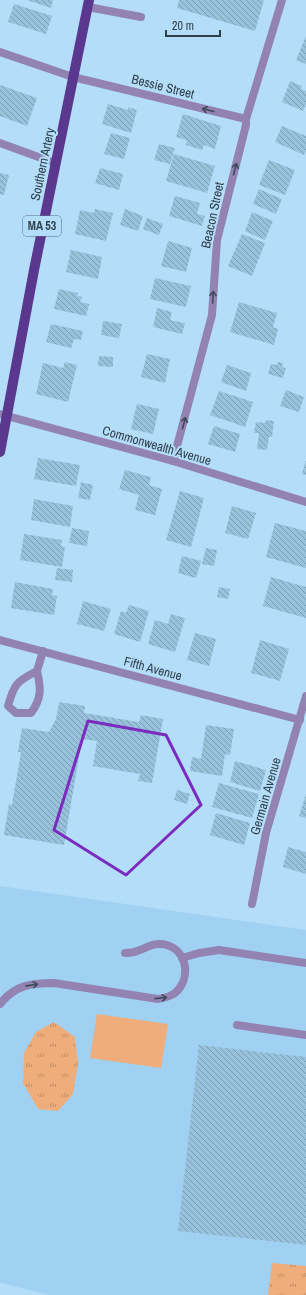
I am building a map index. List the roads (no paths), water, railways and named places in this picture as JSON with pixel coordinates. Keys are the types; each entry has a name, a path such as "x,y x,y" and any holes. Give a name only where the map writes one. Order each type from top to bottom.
{"main road":[{"name":"Southern Artery","path":"0,452 3,415 89,4"}],"street":[{"name":"Beacon Street","path":"174,461 212,315 217,240 246,125 246,119 282,0"},
{"path":"89,4 141,17"},
{"name":"Bessie Street","path":"0,52 73,77 246,119"},
{"path":"0,143 55,163"},
{"name":"Commonwealth Avenue","path":"3,415 174,461 306,502"},
{"name":"Fifth Avenue","path":"0,640 300,720"},
{"path":"37,671 21,679 12,690 8,706 16,713 31,713 38,704 40,686 37,671 43,651"},
{"name":"Germain Avenue","path":"252,904 266,833 306,696"},
{"path":"0,1004 5,997 16,989 26,985 54,984 158,1000 175,994 182,985 186,968 182,958 176,951 167,945 157,944 147,946 135,952 125,953"},
{"path":"182,958 219,950 306,963"},
{"path":"237,1025 306,1035"}]}
